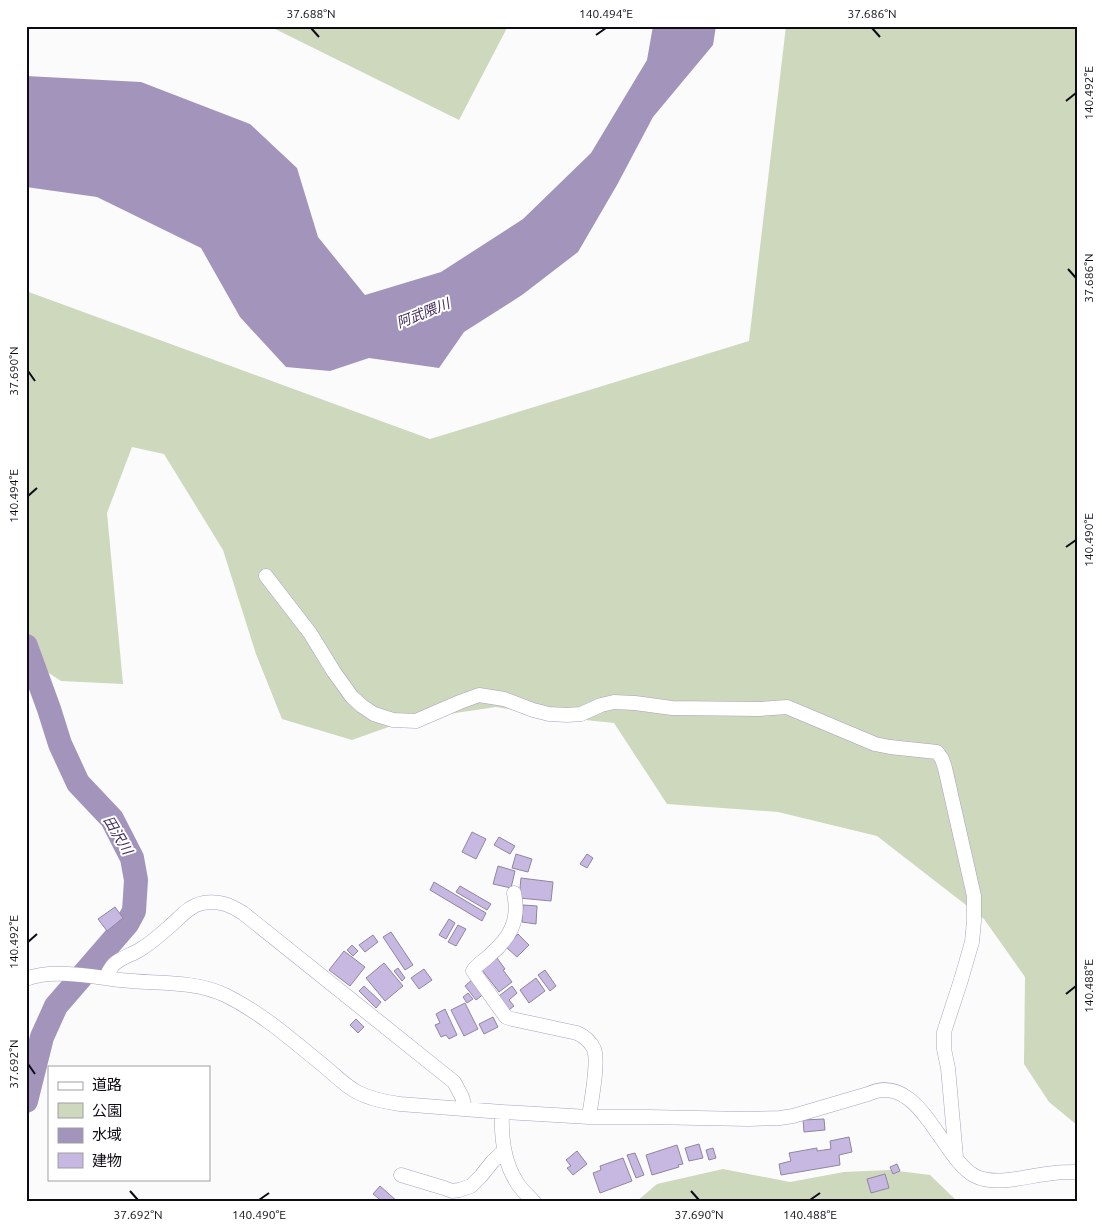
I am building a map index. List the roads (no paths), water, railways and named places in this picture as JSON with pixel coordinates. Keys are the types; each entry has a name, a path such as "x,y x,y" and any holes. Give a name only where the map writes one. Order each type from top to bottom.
{"street":[{"path":"266,576 310,633 352,697 374,714 393,720 416,721 479,695 504,699 532,710 549,714 567,715 581,714 601,705 614,702 672,708 760,709 787,706 875,744 937,752 945,768 974,896 972,942 944,1032 944,1049 948,1068 956,1157"},
{"path":"514,893 516,900 512,929 505,940 472,971 506,1017 577,1032 590,1043 594,1049 596,1061 589,1117"},
{"path":"106,977 114,964 121,958 139,950 194,906 211,902 228,904 243,913 454,1082 462,1097 465,1108"},
{"path":"26,979 38,975 52,974 90,975 120,980 194,986 215,991 258,1014 349,1088 384,1102 589,1117 748,1119 780,1118 882,1090 900,1094 914,1103 923,1112 956,1157 969,1172 976,1176 996,1181 1054,1173 1077,1172"},
{"path":"502,1112 501,1125 504,1152 516,1182 534,1202"},
{"path":"401,1175 444,1188 451,1196 459,1190 471,1186 493,1161 504,1152"}],"water":[{"name":"阿武隈川","path":"653,26 716,26 713,45 653,117 617,185 578,252 522,295 464,332 439,368 369,358 330,371 286,367 240,317 201,248 97,197 26,187 26,76 141,82 250,124 297,168 318,237 365,295 441,272 523,219 591,153 647,60"}],"waterway":[{"name":"田沢川","path":"26,646 60,744 78,783 112,819 132,858 136,880 134,911 127,924 56,1006 42,1037 26,1101"}]}
